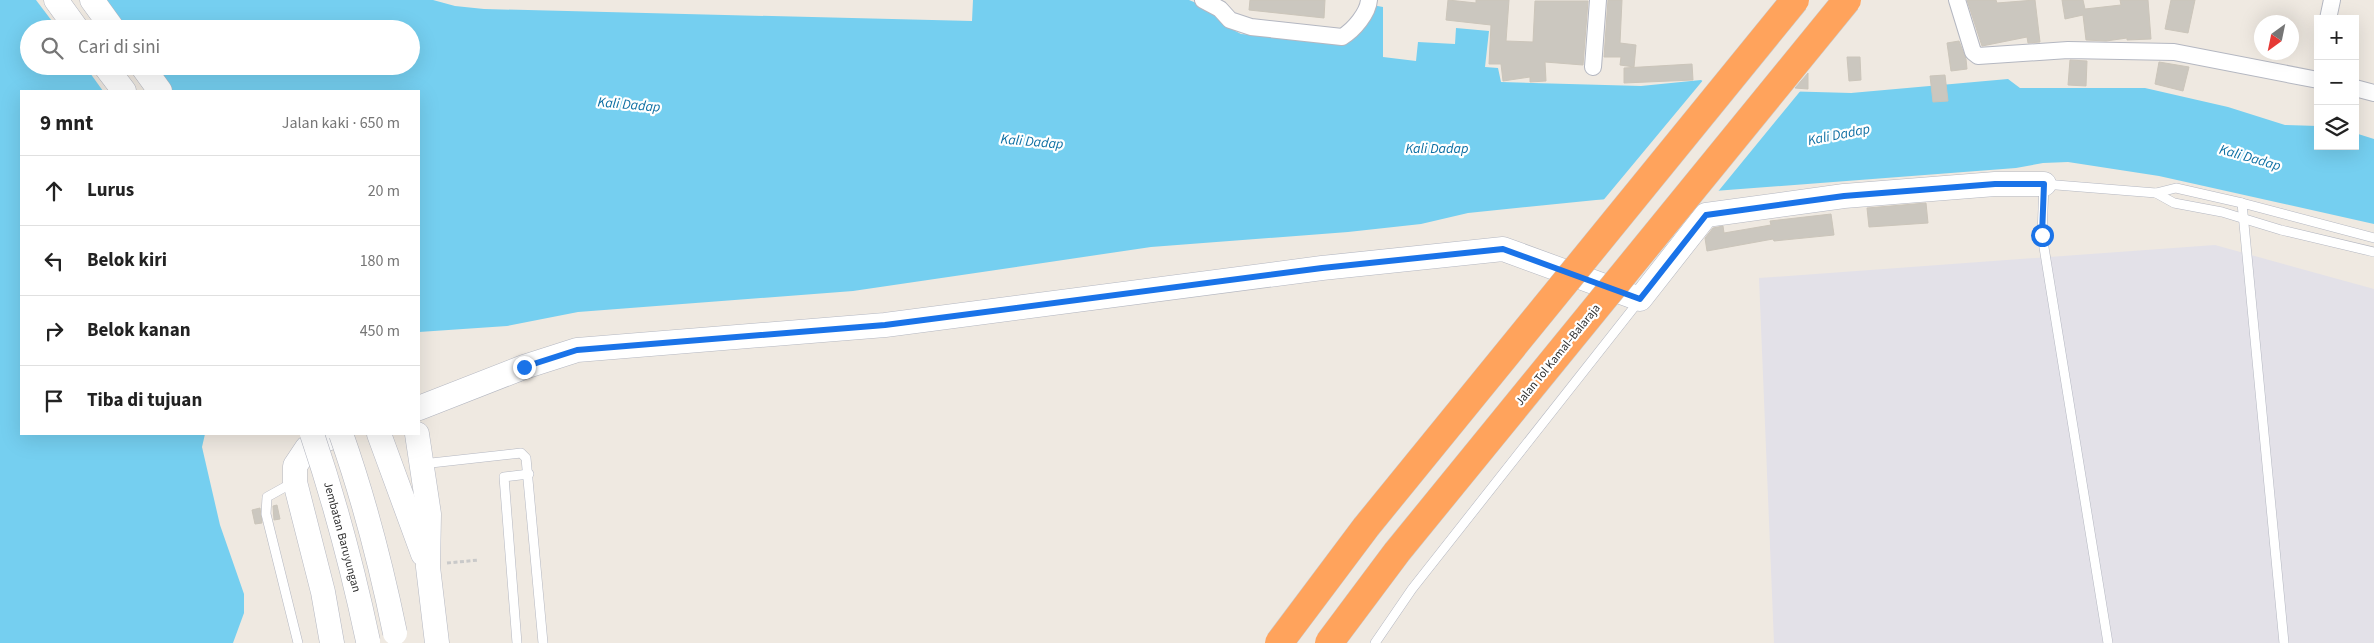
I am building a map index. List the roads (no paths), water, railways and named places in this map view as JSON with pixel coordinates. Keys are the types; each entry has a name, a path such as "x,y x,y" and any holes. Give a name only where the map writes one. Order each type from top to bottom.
{"highway":[{"path":"1279,643 1366,527 1795,0"},
{"name":"Jalan Tol Kamal–Balaraja","path":"1329,643 1397,552 1847,0"}],"street":[{"path":"56,0 70,20"},
{"path":"92,0 106,20"},
{"path":"1202,0 1220,9 1230,20 1251,27 1342,37 1361,18 1368,8 1369,0"},
{"path":"1593,67 1598,0"},
{"path":"1957,0 1973,52 1978,56 2068,50 2174,52 2314,79"},
{"path":"2329,15 2332,0"},
{"path":"112,75 123,90"},
{"path":"148,75 159,90"},
{"path":"2359,89 2374,92"},
{"path":"420,408 524,367 577,350 885,325 1322,268 1503,249 1640,299 1706,215 1844,196 1995,184 2044,184"},
{"name":"Jembatan Baruyungan","path":"312,435 331,491 353,570 368,642"},
{"path":"332,643 323,592 295,482 295,466 307,448 338,435"},
{"path":"340,435 358,483 381,568 396,638"},
{"path":"379,435 428,568"},
{"path":"418,435 429,514 428,568 437,643"}],"lane":[{"path":"2108,643 2042,235 2044,184 2156,192 2176,188 2242,203 2374,238"},
{"path":"2156,192 2174,203 2243,218 2374,252"},
{"path":"2242,203 2284,643"},
{"path":"1375,643 1412,589 1640,299"},
{"path":"422,464 521,453 526,458 529,474 543,643"},
{"path":"517,643 504,476 529,474"},
{"path":"295,482 267,497 266,514 298,643"}],"water":[{"name":"Kali Dadap","path":"0,0 433,0 455,6 484,9 972,21 973,0 1189,0 1206,7 1224,25 1241,34 1342,43 1372,5 1383,7 1383,57 1416,61 1418,42 1455,44 1456,28 1489,31 1485,67 1498,68 1501,82 1641,86 1701,80 1729,98 1769,100 1780,91 1851,93 2008,79 2020,88 2145,88 2228,107 2285,125 2314,126 2314,150 2359,150 2359,134 2374,139 2374,224 2159,176 2068,162 2043,163 2016,168 1596,200 1468,213 1421,224 1348,232 1151,247 853,291 578,312 507,326 420,332 420,90 20,90 20,435 205,435 202,447 220,525 244,594 244,613 233,643 0,643"}]}
